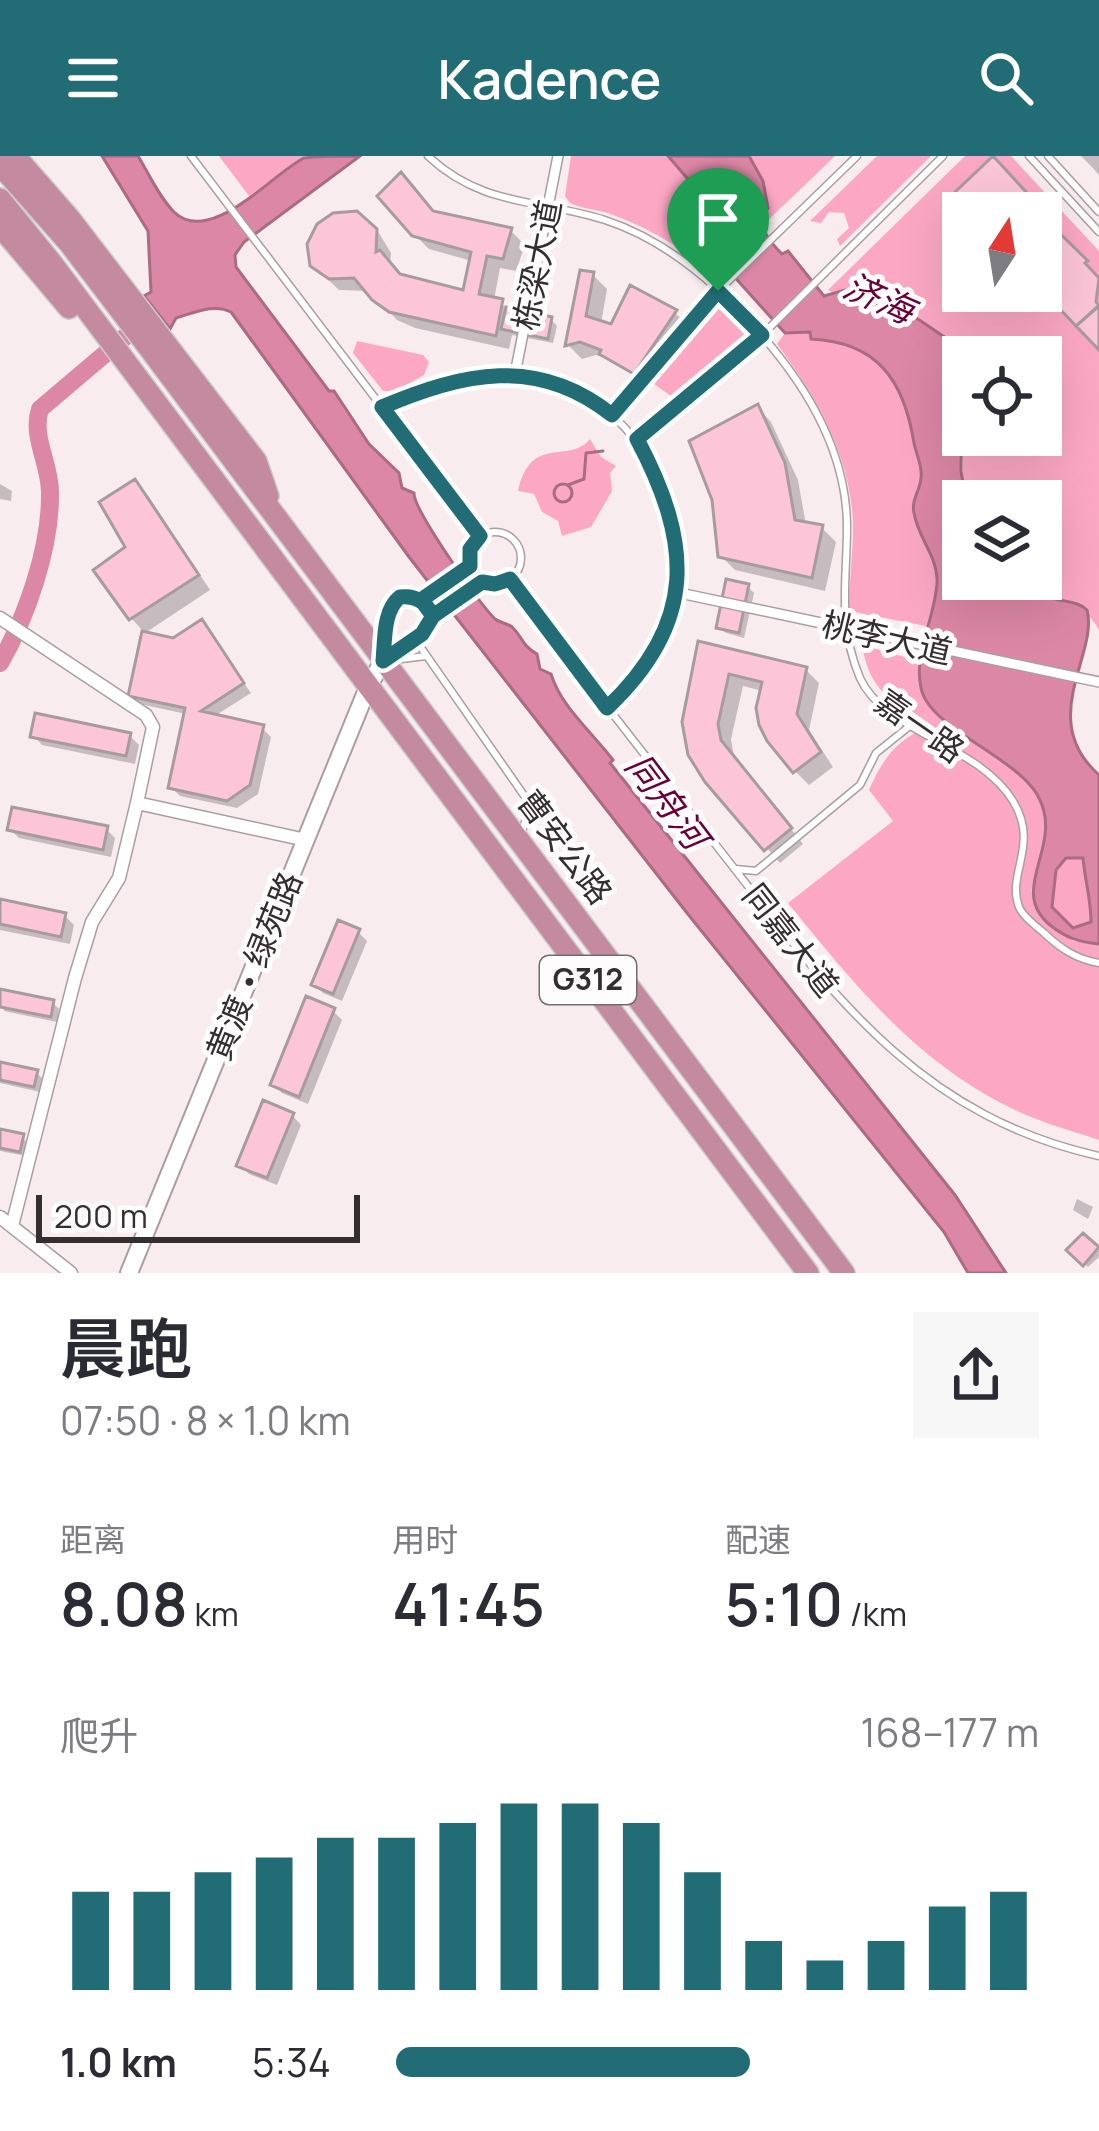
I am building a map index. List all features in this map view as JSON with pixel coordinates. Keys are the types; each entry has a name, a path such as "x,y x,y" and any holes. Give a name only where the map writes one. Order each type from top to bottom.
{"highway":[{"name":"曹安公路","path":"15,156 156,344 276,519 844,1273"},
{"name":"曹安公路","path":"0,165 124,301"},
{"name":"曹安公路","path":"0,200 808,1273"},
{"name":"曹安公路","path":"0,226 93,328"}],"street":[{"name":"栋梁大道","path":"515,374 558,156"},
{"name":"桃李大道","path":"675,592 1098,682"},
{"path":"0,618 146,716 153,727 119,878 92,922 12,1226"},
{"name":"黄渡 • 绿苑路","path":"129,1273 368,687 383,661"},
{"path":"137,803 306,840"},
{"path":"0,1217 71,1273"}],"lane":[{"path":"191,156 480,536"},
{"name":"嘉一路","path":"428,156 473,189 580,213 639,233 679,256 762,335 809,398 831,443 846,507 844,628 870,694 877,704 957,750 1011,797 1022,818 1026,843 1017,889 1019,909 1060,947 1077,958 1099,963"},
{"path":"612,415 718,291 857,156"},
{"path":"637,439 762,335 943,156"},
{"path":"1028,156 1099,232"},
{"path":"1048,156 1099,212"},
{"path":"382,407 433,386 515,374 548,380 582,394 637,439 659,478 674,520 675,592 657,647 607,708"},
{"path":"383,661 428,628 433,616 478,585 510,579 520,565 514,539 498,531 480,536 470,549 470,566 478,585"},
{"path":"421,600 470,566"},
{"name":"同嘉大道","path":"510,579 839,1002 922,1076 1014,1128 1099,1156"},
{"path":"383,661 392,602 406,596 421,600 433,616"},
{"path":"415,639 530,804 520,842"},
{"path":"383,661 426,656"},
{"path":"734,869 756,871 860,785 876,753 911,725"}],"shaded area":[{"path":"102,156 138,156 174,212 205,221 223,215 304,158 360,156 244,242 235,255 236,267 329,391 334,391 369,444 399,473 402,488 414,493 435,536 475,595 537,654 540,669 551,674 569,708 613,760 610,763 955,1195 1006,1273 968,1273 944,1232 409,557 231,312 218,308 197,312 176,318 170,329 144,296 151,292 148,231"},
{"path":"219,156 305,156 249,196"},
{"path":"571,156 668,156 711,206 727,268 716,278 652,232 570,203 565,196"},
{"path":"668,156 749,156 763,181 768,208 765,232 782,254 788,251 824,296 845,290 912,315 943,336 942,456 961,456 962,480 942,480 942,600 1061,600 1087,610 1085,646 1071,710 1072,732 1081,754 1099,775 1099,944 1062,933 1038,911 1034,882 1045,816 1029,783 940,717 921,688 920,660 937,581 914,513 921,469 895,384 884,369 854,348 811,339 810,332 785,333 722,263 711,206","holes":["1066,858 1083,858 1091,922 1073,928 1052,907 1056,870"]},
{"path":"749,156 835,156 762,226 763,181"},
{"path":"877,156 931,156 840,246 837,239 849,228 844,213 829,212 821,223 810,221"},
{"path":"965,156 1011,156 1044,192 942,192 942,312 1062,312 1062,211 1099,251 1099,630 1075,605 1062,599 1062,480 963,480 963,456 1062,456 1062,336 942,336 942,345 828,290"},
{"path":"723,304 753,336 673,404 668,399 671,396 654,384"},
{"path":"811,332 812,339 853,347 869,356 903,398 922,471 914,515 935,576 926,626 849,611 853,525 846,475 818,407 777,344 785,333"},
{"path":"357,341 423,355 429,362 424,375 396,391 383,391 353,353"},
{"path":"590,439 601,457 616,466 610,473 612,491 591,527 562,536 558,521 542,512 534,494 518,491 532,462"},
{"path":"862,645 919,661 921,690 931,708 1013,769 1043,809 1046,843 1031,891 1073,941 1099,944 1099,1140 1011,1108 945,1068 862,991 788,903 893,821 869,790 892,751 926,722 876,684"},
{"path":"1066,857 1083,858 1090,906 1091,922 1073,928 1052,907 1056,871"}],"building":[{"path":"993,156 1026,192 955,192"},
{"path":"401,172 433,211 512,228 503,259 487,256 479,294 503,299 496,336 389,312 354,278 329,279 310,266 307,244 317,224 333,213 357,211 377,229 376,252 380,250 400,274 463,290 471,252 412,236 377,196"},
{"path":"1062,236 1099,278 1099,305 1076,326 1062,311"},
{"path":"580,270 594,272 586,316 611,324 630,285 677,310 634,374 599,354 601,350 580,342 565,346"},
{"path":"1099,306 1099,350 1076,326"},
{"path":"506,307 552,317 548,339 501,329"},
{"path":"758,404 785,463 795,520 823,525 812,578 718,557 712,500 689,441"},
{"path":"135,479 199,575 129,620 93,570 125,547 99,502"},
{"path":"726,579 749,584 739,633 716,628"},
{"path":"202,619 244,683 201,711 264,725 250,785 227,801 168,788 185,708 128,696 142,631 173,638"},
{"path":"698,641 807,667 797,714 821,752 793,773 759,725 756,708 762,682 729,674 718,724 721,740 792,828 764,851 688,755 682,722"},
{"path":"35,713 131,733 126,756 30,737"},
{"path":"12,807 108,826 103,850 7,830"},
{"path":"0,899 66,913 61,937 0,924"},
{"path":"338,920 360,929 333,994 311,985"},
{"path":"0,989 54,1000 51,1017 0,1007"},
{"path":"306,996 335,1008 299,1097 270,1085"},
{"path":"0,1062 38,1070 34,1087 0,1080"},
{"path":"263,1100 294,1113 267,1178 236,1166"},
{"path":"0,1129 24,1134 20,1152 0,1148"},
{"path":"1083,1233 1099,1247 1083,1266 1066,1250"}],"waterway":[{"path":"0,663 28,603 46,535 50,492 38,429 40,409 145,320"},
{"path":"568,485 584,479 586,453 603,451"},
{"path":"563,484 572,493 563,502 554,493 563,484"}],"route":[{"path":"718,291 612,415 582,394 548,380 515,374 433,386 382,407 480,536 470,549 470,566 421,600 433,616 428,628 383,661 392,602 406,596 421,600 428,606 433,616 482,582 510,579 607,708 621,694 657,647 670,618 676,584 674,520 659,478 637,439 762,335 718,291"}],"water label":[{"name":"济海","path":"879,298"},
{"name":"同舟河","path":"667,801"}]}
